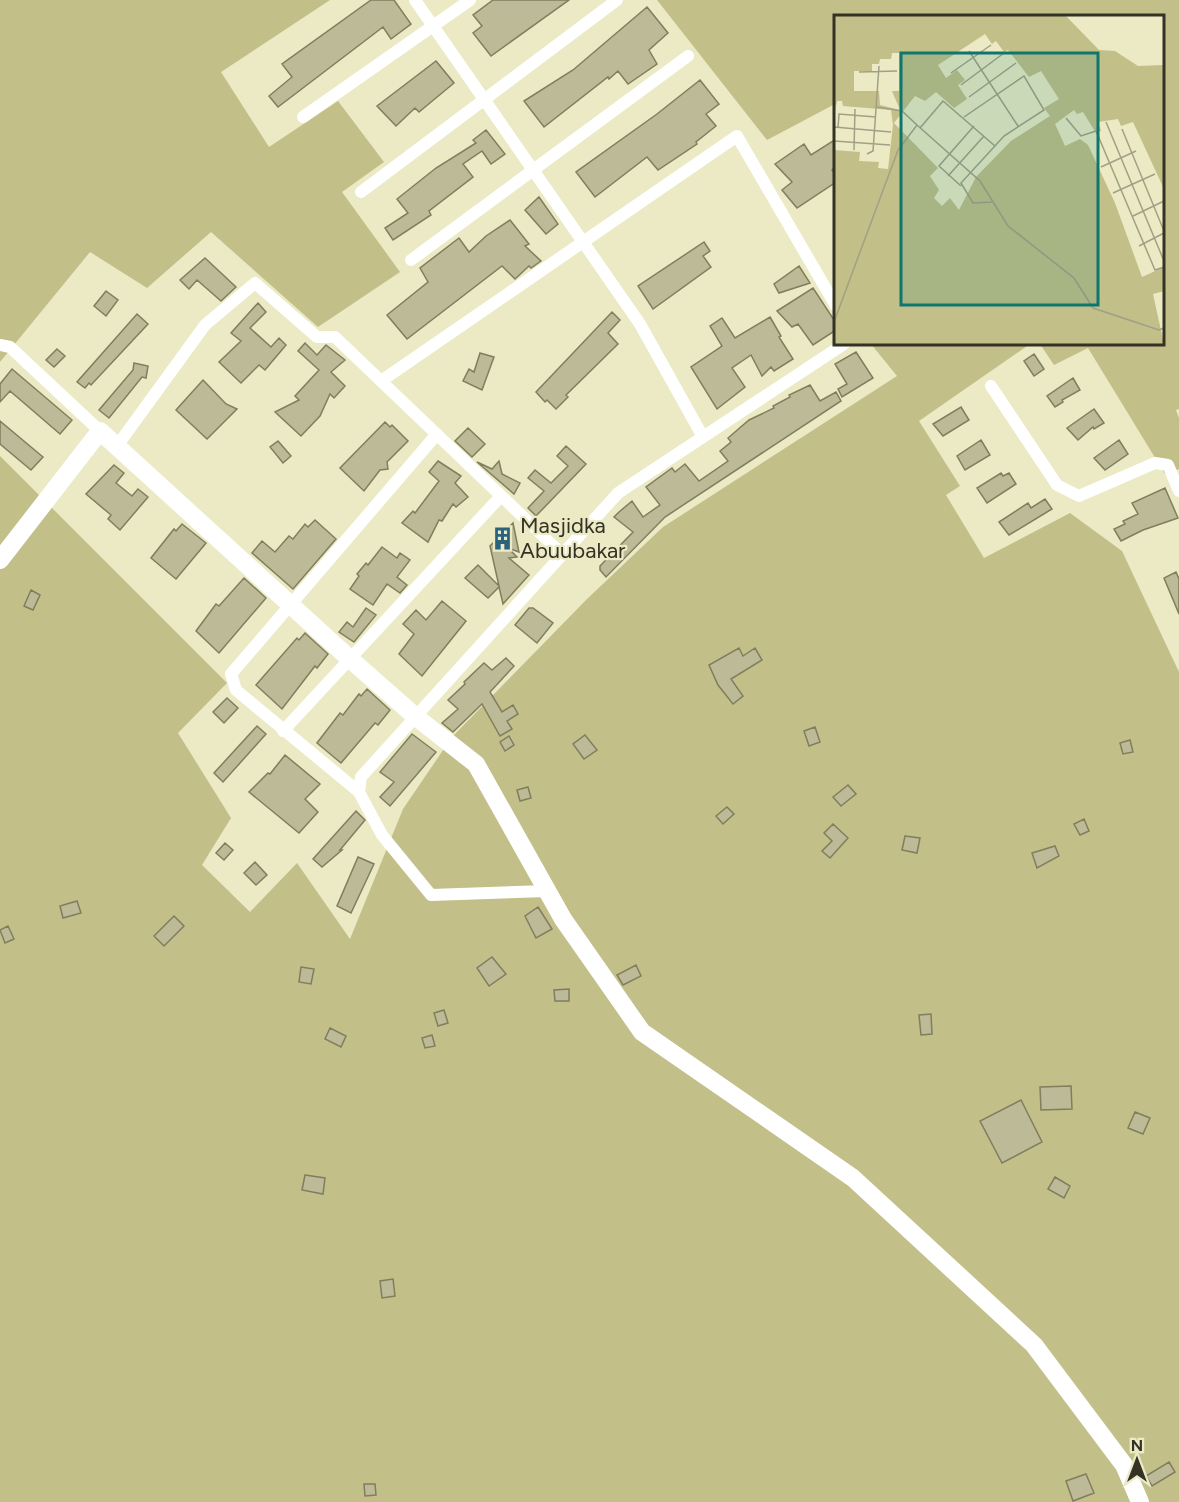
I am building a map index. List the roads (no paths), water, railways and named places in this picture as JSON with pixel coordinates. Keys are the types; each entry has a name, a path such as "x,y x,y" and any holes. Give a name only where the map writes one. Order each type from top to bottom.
{"street":[{"path":"415,0 640,324 703,437"},
{"path":"303,117 470,0"},
{"path":"361,192 617,0"},
{"path":"411,260 688,56"},
{"path":"381,381 737,136 834,303"},
{"path":"117,446 205,325 255,283 317,337 336,337 562,555"},
{"path":"0,345 10,347 350,659 416,717 476,764 563,920 642,1032 853,1178 1034,1345 1125,1465 1140,1502"},
{"path":"358,792 361,777 618,493 842,345"},
{"path":"991,386 1057,485 1079,496 1155,463 1168,465 1179,491"},
{"path":"0,560 100,431"},
{"path":"437,435 231,674 236,690 358,792 382,835 431,895 547,891"},
{"path":"283,731 501,496"}],"place":[{"name":"Masjidka Abuubakar","path":"502,538"}]}
